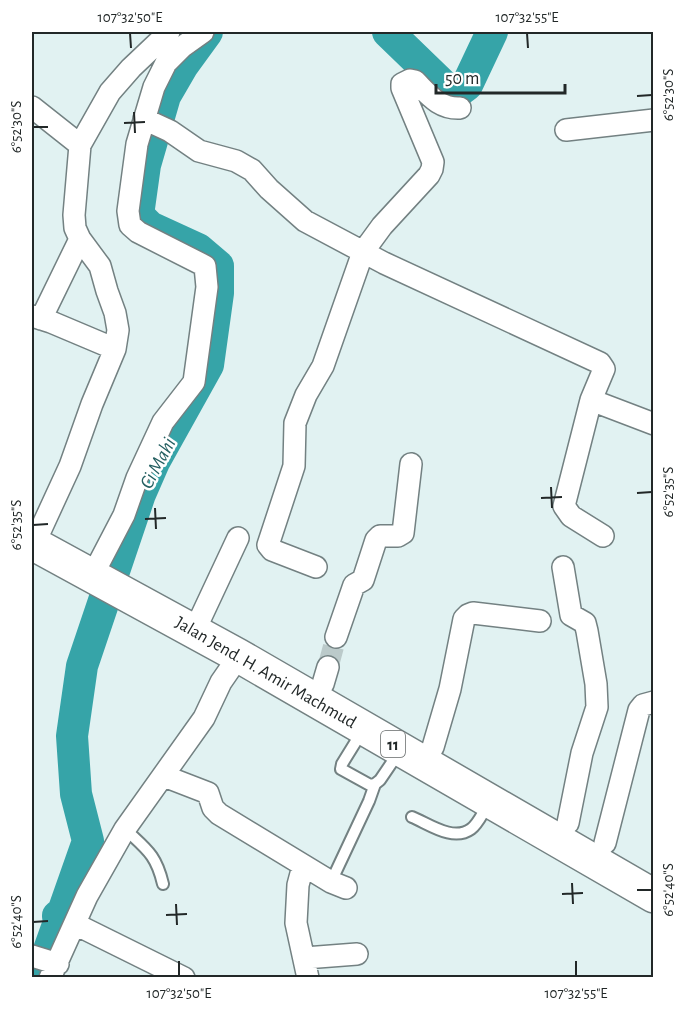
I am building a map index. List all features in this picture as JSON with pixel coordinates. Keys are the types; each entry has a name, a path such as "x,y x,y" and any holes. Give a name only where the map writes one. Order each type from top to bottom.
{"highway":[{"name":"Jalan Jend. H. Amir Machmud","path":"35,532 112,575 239,656 365,728 417,748 568,823 654,870"},
{"name":"Jalan Jend. H. Amir Machmud","path":"112,575 326,675 417,748 490,801 654,896"}],"street":[{"path":"35,532 70,466 115,349 118,323 104,277 100,266 80,239 75,228 80,145 110,92 132,68 174,37 203,32"},
{"path":"112,575 124,515 137,478 163,422 194,382 207,287 205,266 138,232 130,225 128,211 137,144 155,124 160,72 174,37"},
{"path":"316,567 272,550 268,545 294,466 295,423 306,395 323,366 363,252 382,226 432,169 433,162 402,84 410,80 415,81 438,104 444,107 460,108"},
{"path":"32,107 80,145"},
{"path":"566,130 654,120"},
{"path":"155,124 199,151 236,161 252,170 269,189 305,221 363,252 600,363 604,369 603,374 591,400 564,506 571,516 603,536"},
{"path":"80,239 36,318 115,349"},
{"path":"591,400 654,424"},
{"path":"336,637 354,585 363,579 376,540 380,536 398,536 403,532 411,464"},
{"path":"201,617 238,538"},
{"path":"563,567 571,615 585,622 596,684 597,706 582,753 568,823"},
{"path":"417,748 450,689 464,619 473,613 540,621"},
{"path":"46,963 75,924 87,896 124,829 204,718 221,682 239,656"},
{"path":"605,843 639,710 643,705 654,702"},
{"path":"164,776 208,793 213,808 219,814 303,866 339,885"},
{"path":"303,866 298,885 296,923 306,968 357,954"},
{"path":"75,924 184,978"}],"lane":[{"path":"365,728 341,769 370,784 375,784"},
{"path":"339,885 375,784 417,748"},
{"path":"412,817 448,833 461,833 472,828 490,801"},
{"path":"124,829 154,857 159,866 163,884"}],"waterway":[{"name":"Ci Mahi","path":"39,978 59,922 58,916 63,912 88,841 76,794 72,736 82,666 140,494 154,462 208,365 218,293 218,266 198,249 150,227 138,215 145,165 165,96 183,65 207,32"},
{"name":"Ci Mahi","path":"388,32 448,90 459,91 467,85 492,32"}],"tunnel":[{"path":"328,667 336,637"}]}
